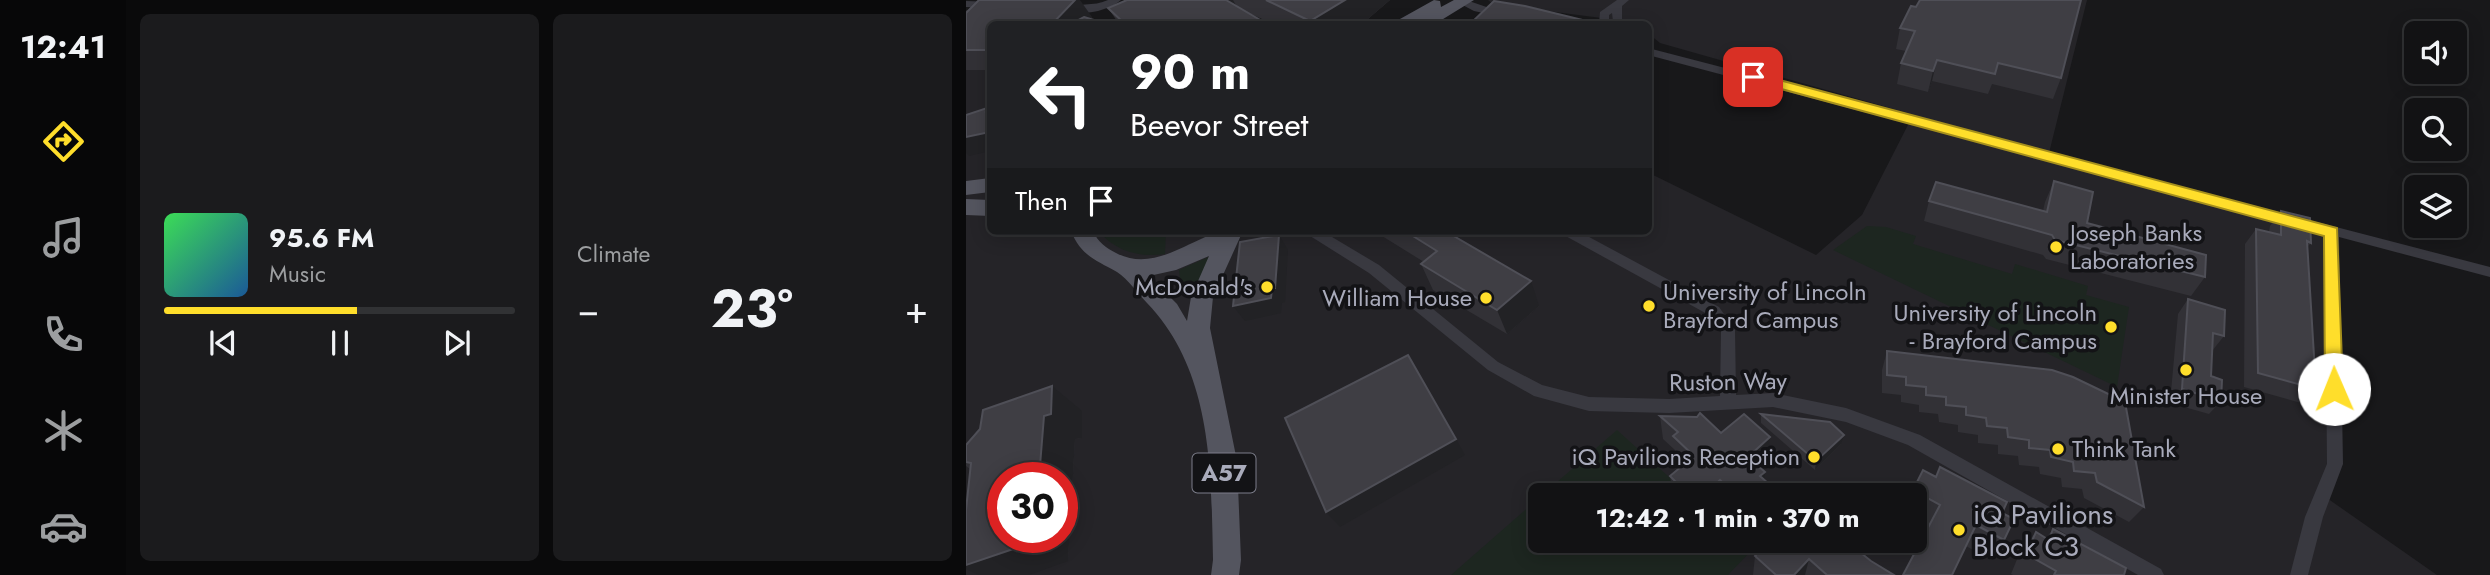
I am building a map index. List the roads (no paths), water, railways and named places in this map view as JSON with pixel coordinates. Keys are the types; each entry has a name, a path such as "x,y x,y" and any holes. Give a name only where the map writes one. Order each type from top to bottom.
{"main road":[{"path":"1406,21 1441,0"},
{"path":"1428,21 1462,1"},
{"path":"966,188 987,185"},
{"path":"966,207 987,208"},
{"path":"1081,235 1108,261 1126,267 1156,266 1183,259 1227,235"},
{"path":"1205,374 1198,328 1202,297 1231,235"},
{"path":"1126,267 1169,311 1205,374"},
{"name":"A57","path":"1205,374 1224,461 1227,560 1225,575"}],"street":[{"path":"1052,8 1093,9 1116,0"},
{"path":"1462,1 1514,17"},
{"path":"966,4 1004,6"},
{"path":"1604,21 1604,14 1621,4"},
{"path":"1652,52 2490,272"},
{"path":"2299,575 2314,517 2335,464 2332,232"},
{"name":"Ruston Way","path":"1319,235 1374,269 1493,366 1539,391 1590,404 1669,406 1789,402 1846,415 1914,440 2155,575"},
{"path":"1574,235 1714,311 1728,330 1728,402"}],"place":[{"name":"Joseph Banks Laboratories","path":"2056,247"},
{"name":"McDonald's","path":"1267,287"},
{"name":"William House","path":"1486,298"},
{"name":"University of Lincoln Brayford Campus","path":"1649,306"},
{"name":"University of Lincoln - Brayford Campus","path":"2111,327"},
{"name":"Minister House","path":"2186,370"},
{"name":"Think Tank","path":"2058,449"},
{"name":"iQ Pavilions Reception","path":"1814,457"},
{"name":"iQ Pavilions Block C3","path":"1959,530"}]}
